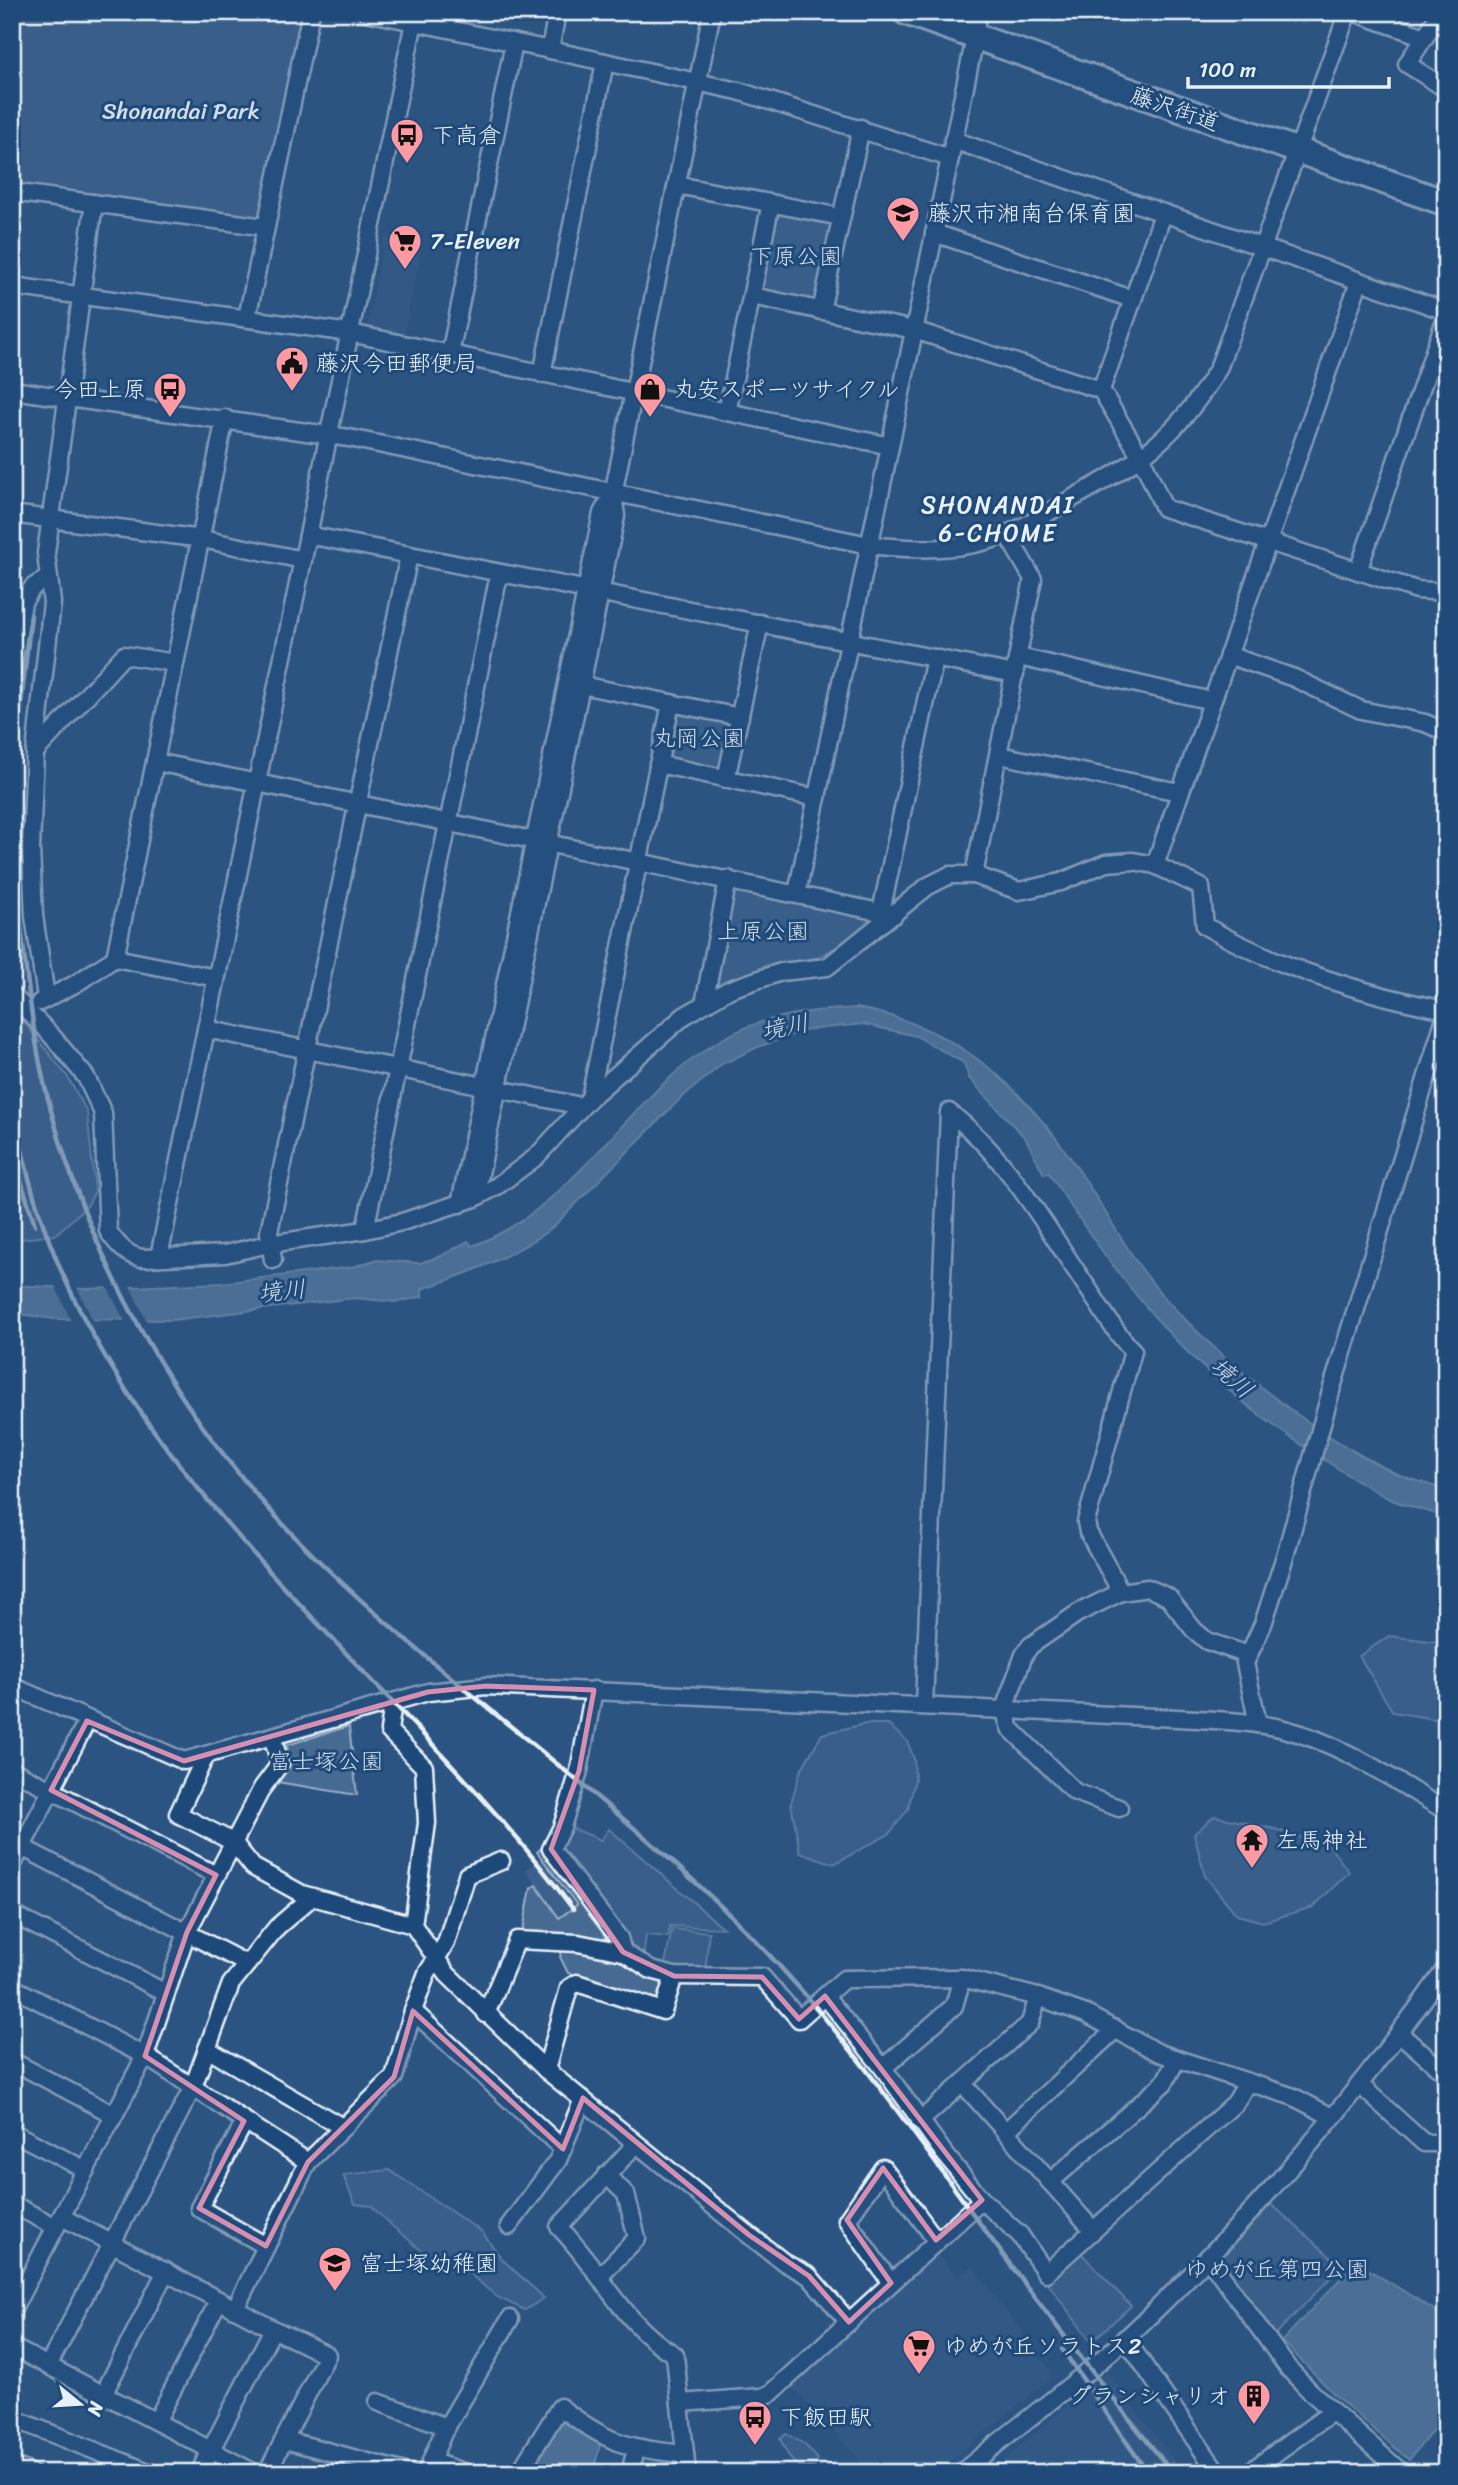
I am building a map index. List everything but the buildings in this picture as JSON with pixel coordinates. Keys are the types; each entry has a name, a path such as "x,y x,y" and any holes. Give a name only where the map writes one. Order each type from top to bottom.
{"highway":[{"name":"藤沢街道","path":"906,12 1446,203"}],"street":[{"path":"247,318 311,12"},
{"path":"366,12 415,18 514,43 698,81 860,128 950,158"},
{"path":"550,50 557,12"},
{"path":"467,1201 593,593 616,516 613,494 712,12"},
{"path":"797,893 975,38 976,12"},
{"path":"12,390 328,434 869,545 909,550 945,548 1007,534 1142,459 1180,424 1218,369 1350,12 1425,37"},
{"path":"1441,12 1407,64 1446,89"},
{"path":"159,1257 415,18"},
{"path":"450,354 514,43"},
{"path":"542,374 605,62"},
{"path":"821,311 860,128"},
{"path":"953,140 1446,312"},
{"path":"677,185 841,217"},
{"path":"12,192 266,227"},
{"path":"46,997 34,916 31,873 35,752 52,603 48,578 50,518 94,203"},
{"path":"727,412 771,203"},
{"path":"1101,390 1163,214"},
{"path":"934,233 1132,299"},
{"path":"1156,865 1179,792 1359,282"},
{"path":"12,286 350,333 890,446"},
{"path":"752,296 914,330 1101,390 1142,459 1164,508 1268,544 1417,590 1446,592"},
{"path":"1358,571 1446,317"},
{"path":"115,958 225,418"},
{"path":"12,514 202,539 303,560"},
{"path":"974,876 1034,579 1007,534"},
{"path":"308,535 1015,674"},
{"path":"271,1252 306,1050 409,555"},
{"path":"365,1230 499,574"},
{"path":"12,671 23,601 33,587 48,578"},
{"path":"726,779 760,623"},
{"path":"35,752 124,654 175,663"},
{"path":"1228,655 1294,678 1361,710 1425,723 1446,732"},
{"path":"1019,657 1212,701"},
{"path":"887,914 935,658"},
{"path":"574,683 740,717"},
{"path":"585,1102 671,703"},
{"path":"999,755 1179,792"},
{"path":"156,762 797,893 887,914"},
{"path":"658,764 817,798"},
{"path":"12,995 86,1077 103,1114 108,1231 117,1244 136,1258 271,1252 365,1230 467,1201 536,1157 585,1102 684,1016 730,989 781,972 827,967 887,914 928,886 950,875 974,876 1019,891 1061,882 1106,863 1156,865 1201,887 1205,926 1234,943 1362,991 1446,1012 1263,1624 1245,1663 1258,1724"},
{"path":"704,1004 729,879"},
{"path":"1446,938 1446,973"},
{"path":"29,1013 46,997 75,984 115,958 216,978"},
{"path":"206,1029 491,1087 585,1102"},
{"path":"924,1705 949,1112 983,1140 1106,1319 1133,1351 1086,1522 1088,1532 1121,1592"},
{"path":"1119,1808 1075,1792 1010,1728 1004,1709 1030,1646 1078,1614 1121,1592 1148,1588 1168,1597 1194,1630 1207,1641 1248,1655"},
{"path":"12,1686 168,1757 184,1761 263,1738 273,1739 428,1692 486,1686 924,1705 1258,1724 1302,1735 1339,1749 1446,1811"},
{"path":"594,1690 579,1771 562,1827 551,1849 619,1938 623,1952"},
{"path":"393,1702 389,1731 424,1767 428,1799 412,1925"},
{"path":"12,1866 17,1844 51,1790 87,1721"},
{"path":"12,2311 20,2279 59,2222 145,2056 187,1932 267,1779 281,1764 273,1739"},
{"path":"205,1757 178,1814 233,1842 253,1867 312,1897 412,1925 436,1960 486,2014 546,2070 776,2256 809,2276 849,2322"},
{"path":"12,1770 216,1875"},
{"path":"17,1844 247,1964"},
{"path":"235,2309 308,2161 394,2077 426,1973 446,1943 467,1875 501,1861"},
{"path":"48,2366 193,2087 231,1984 277,1927 312,1897"},
{"path":"12,1914 166,1993"},
{"path":"486,2014 517,1940 578,1943 623,1952 651,1970 674,1976 762,1977 799,2019 845,1979 962,1978 1038,1997 1086,2014 1177,2059 1294,2097 1332,2117"},
{"path":"961,2473 1125,2338 1208,2257 1360,2085 1446,1968"},
{"path":"546,2070 569,1988 577,1983 663,2011 674,1976"},
{"path":"883,2068 954,2006 962,1978"},
{"path":"12,1987 145,2056 308,2161"},
{"path":"825,1996 982,2200 1020,2235 1046,2273 1236,2103 1248,2081"},
{"path":"920,2121 1030,2023 1038,1997"},
{"path":"413,2011 563,2149"},
{"path":"1005,2132 1116,2029"},
{"path":"1400,2034 1446,2074"},
{"path":"207,2049 342,2127"},
{"path":"1050,2182 1164,2083 1177,2059"},
{"path":"12,2061 114,2115"},
{"path":"962,2084 1093,2230"},
{"path":"1360,2085 1424,2143 1446,2143"},
{"path":"509,2227 558,2160 583,2099"},
{"path":"244,2121 199,2208 266,2246"},
{"path":"12,2132 86,2170"},
{"path":"636,2144 559,2227 600,2276 624,2312 649,2340 675,2355 687,2473"},
{"path":"891,2283 847,2220 883,2168 936,2240"},
{"path":"600,2276 636,2238 626,2194 606,2175"},
{"path":"680,2403 762,2397 771,2393 982,2200"},
{"path":"12,2204 113,2241 235,2309 327,2355 267,2473"},
{"path":"1208,2257 1266,2342 1332,2412 1402,2473"},
{"path":"104,2393 166,2271"},
{"path":"157,2420 219,2300"},
{"path":"466,2473 429,2468 447,2427 510,2319"},
{"path":"199,2473 273,2329"},
{"path":"1125,2338 1218,2473"},
{"path":"12,2347 255,2473"},
{"path":"378,2402 447,2427"},
{"path":"519,2473 560,2407 608,2440 636,2449 685,2454"},
{"path":"1248,2473 1332,2412"},
{"path":"12,2418 81,2448 151,2473"},
{"path":"285,2440 409,2473"},
{"path":"630,2473 636,2449"},
{"path":"12,2465 31,2473"}],"highlighted area":[{"path":"486,1686 594,1690 579,1771 551,1849 623,1952 674,1976 762,1977 799,2019 825,1996 982,2200 936,2240 883,2168 847,2220 891,2283 849,2322 809,2276 749,2235 583,2098 563,2149 413,2011 394,2077 308,2162 266,2246 199,2208 244,2121 145,2056 187,1932 216,1875 51,1790 87,1721 184,1761 428,1692"}],"shaded area":[{"path":"385,237 422,245 403,338 370,332 367,327"},
{"path":"543,1858 578,1905 559,1918 526,1870"},
{"name":"ゆめが丘ソラトス2","path":"937,2254 958,2277 972,2265 1052,2373 1051,2378 935,2473 871,2473 792,2386"},
{"path":"1107,2372 1184,2473 988,2473"}],"green space":[{"name":"Shonandai Park","path":"12,12 298,13 302,20 261,217 256,221 12,187"},
{"name":"下原公園","path":"779,212 830,222 832,227 818,298 814,301 763,291 760,286 775,215"},
{"name":"丸岡公園","path":"678,705 732,717 720,771 666,759"},
{"name":"上原公園","path":"733,889 877,920 862,934 816,958 767,965 715,988"},
{"path":"12,1007 67,1076 87,1112 95,1191 88,1205 55,1235 12,1240"},
{"path":"1389,1636 1446,1643 1446,1721 1393,1712 1359,1656"},
{"path":"865,1724 887,1724 907,1741 914,1759 915,1780 908,1809 889,1834 834,1864 800,1852 791,1803 800,1772 822,1734"},
{"name":"富士塚公園","path":"349,1726 357,1795 277,1782 289,1766 287,1745"},
{"path":"1214,1816 1275,1829 1309,1840 1325,1840 1349,1872 1313,1907 1263,1922 1237,1915 1205,1876 1194,1834"},
{"path":"567,1826 601,1840 609,1829 723,1928 670,1926 668,1937 646,1935 643,1960 631,1950 558,1849"},
{"path":"543,1847 585,1897 611,1937 608,1945 528,1936 523,1930 531,1888 536,1885 559,1918 577,1905 537,1852"},
{"path":"672,1929 709,1932 705,1974 664,1969"},
{"path":"563,1947 628,1959 666,1978 659,2004 568,1973 560,1957"},
{"path":"389,2170 482,2232 502,2259 544,2298 525,2310 497,2297 470,2274 436,2266 372,2206 355,2204 343,2175"},
{"name":"ゆめが丘第四公園","path":"1271,2204 1334,2260 1335,2273 1272,2338 1223,2270 1222,2258"},
{"path":"1080,2252 1131,2306 1091,2342 1048,2283"},
{"path":"786,2434 804,2444 818,2459 815,2466 802,2467 793,2461 780,2439"}],"water":[{"name":"境川","path":"857,1008 894,1017 929,1030 960,1047 989,1068 1040,1118 1063,1147 1142,1269 1188,1322 1242,1372 1333,1439 1395,1473 1446,1490 1446,1517 1397,1502 1371,1489 1274,1426 1235,1395 1166,1330 1135,1294 1049,1173 1044,1174 1026,1139 969,1078 964,1063 916,1036 863,1024 806,1030 758,1047 722,1064 679,1100 553,1227 507,1255 422,1289 422,1297 396,1302 354,1298 172,1320 54,1319 12,1313 12,1285 87,1289 221,1283 352,1267 375,1260 420,1263 441,1256 468,1241 472,1246 510,1228 543,1204 574,1177 659,1088 690,1061 724,1038 772,1019 806,1012"},
{"path":"1356,2262 1446,2317 1446,2414 1409,2460 1336,2396 1282,2341"},
{"path":"569,2422 600,2445 593,2473 531,2473 560,2424"}],"pier":[{"path":"54,1283 76,1285 94,1323 72,1323"},
{"path":"129,1284 148,1323 126,1323 106,1285"}],"railway":[{"path":"12,785 31,615"},
{"path":"20,919 40,1066 64,1152 87,1217 147,1340 183,1398 223,1454 267,1507 366,1605 643,1836 697,1884 781,1968 869,2073 1050,2317 1173,2473"},
{"path":"12,1091 40,1216 90,1330 157,1435 235,1533 494,1812 573,1909"},
{"path":"20,1178 35,1225"},
{"path":"1062,2349 1148,2473"}],"place":[{"name":"下高倉","path":"407,165"},
{"name":"藤沢市湘南台保育園","path":"903,243"},
{"name":"7-Eleven","path":"405,271"},
{"name":"藤沢今田郵便局","path":"292,393"},
{"name":"今田上原","path":"170,419"},
{"name":"丸安スポーツサイクル","path":"650,419"},
{"name":"左馬神社","path":"1252,1870"},
{"name":"富士塚幼稚園","path":"335,2293"},
{"name":"ゆめが丘ソラトス2","path":"919,2376"},
{"name":"グランシャリオ","path":"1254,2426"},
{"name":"下飯田駅","path":"755,2447"}],"district":[{"name":"SHONANDAI 6-CHOME","path":"998,519"}]}
